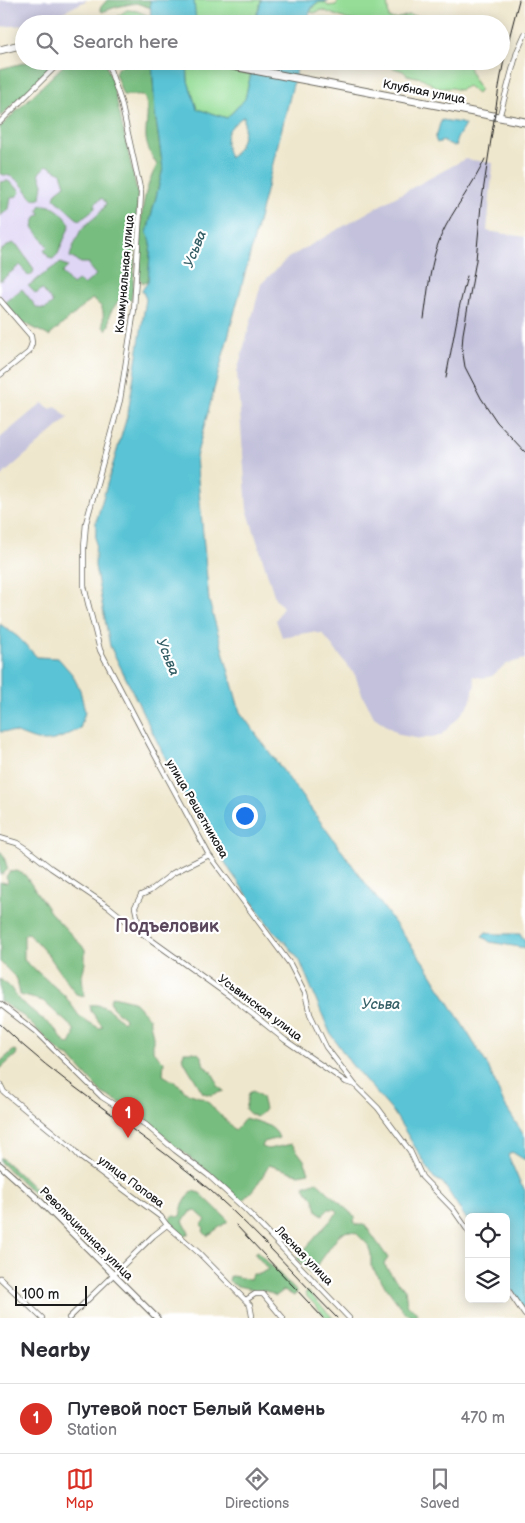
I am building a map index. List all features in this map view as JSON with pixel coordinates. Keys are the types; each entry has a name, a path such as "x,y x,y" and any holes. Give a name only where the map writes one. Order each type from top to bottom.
{"main road":[{"path":"0,50 15,46"},
{"name":"Клубная улица","path":"255,70 525,122"}],"street":[{"path":"499,118 517,52 525,34"},
{"path":"0,122 52,70"},
{"name":"Коммунальная улица","path":"84,547 86,523 120,400 134,310 141,192 121,102 111,70"},
{"path":"0,300 31,336 32,343 31,349 27,354 0,375"},
{"name":"улица Решетникова","path":"84,547 84,586 100,650 148,744 209,855 290,964 305,993 310,1014 326,1047 355,1084"},
{"name":"Усьвинская улица","path":"0,838 17,843 28,850 235,1000 299,1051 346,1082 355,1084 378,1108 398,1134 410,1151 422,1177 453,1210 465,1226"},
{"path":"136,929 138,926 135,906 141,895 150,891 173,873 209,855"},
{"name":"Лесная улица","path":"0,1004 35,1031 102,1098 146,1125 174,1150 208,1175 244,1208 349,1318"},
{"name":"улица Попова","path":"0,1084 4,1092 71,1148 80,1158 161,1217 167,1225 199,1253 246,1300 250,1305 252,1316"},
{"name":"Революционная улица","path":"0,1165 38,1199 157,1318"},
{"path":"69,1318 167,1225"},
{"path":"0,1278 42,1318"},
{"path":"510,1293 525,1315"},
{"path":"246,1300 255,1294 263,1294 283,1318"}],"shaded area":[{"path":"0,0 87,0 58,15 15,15 15,26 0,27"},
{"path":"59,70 107,70 138,196 131,300 92,299 49,336 19,320 0,295 0,127"},
{"path":"465,159 493,163 487,231 525,237 525,659 506,664 492,676 484,678 473,676 475,684 470,703 457,719 441,735 421,739 400,735 374,717 355,675 323,634 312,632 282,637 276,620 283,607 275,598 247,509 237,372 261,284 288,258"},
{"path":"42,403 51,409 56,406 68,418 0,477 0,438"}],"green space":[{"path":"107,0 150,0 151,8 136,3 102,12 100,8"},
{"path":"194,0 261,0 257,15 195,15"},
{"path":"339,0 387,0 389,15 335,15 322,10 314,13 310,12 316,3 325,2 328,6 336,5"},
{"path":"127,10 137,11 146,15 120,15"},
{"path":"15,65 15,70 48,70 0,117 0,69"},
{"path":"59,70 108,70 112,80 138,196 131,300 119,300 110,313 109,325 106,330 103,327 102,308 92,299 49,336 19,320 5,302 22,289 37,308 45,309 53,303 42,289 36,294 28,286 61,263 68,267 62,273 72,285 78,280 84,285 96,275 90,268 89,263 81,263 70,257 81,230 102,211 106,203 102,198 95,203 95,208 80,220 76,218 54,198 56,192 65,185 61,173 47,165 39,173 43,184 41,198 33,199 15,179 0,174 0,127"},
{"path":"116,70 153,70 155,113 163,169 147,232 151,241 148,282 143,283 139,278 143,204 157,165 147,142 147,105 143,95 123,95 115,73"},
{"path":"187,70 252,70 245,99 227,118 197,109 188,81"},
{"path":"400,70 470,70 480,90 477,94 468,86 460,90 438,88 422,78 407,75"},
{"path":"8,181 19,189 20,193 11,198 9,209 0,216 0,182"},
{"path":"41,205 56,209 65,216 70,225 58,254 53,259 49,258 44,250 48,247 33,227 36,217 40,214 38,210"},
{"path":"12,243 17,245 34,269 33,273 28,276 20,265 0,281 0,251"},
{"path":"0,851 8,869 0,875"},
{"path":"17,871 25,875 50,912 85,949 85,963 82,976 84,996 76,994 49,956 28,933 24,935 24,960 65,996 80,1017 99,1028 103,1027 91,1011 90,1005 104,1007 123,1022 125,1019 112,1007 110,1000 113,996 133,1001 149,1018 153,1036 153,1051 164,1062 163,1075 181,1086 185,1092 205,1099 235,1130 245,1118 270,1127 277,1133 279,1138 264,1142 262,1147 268,1149 292,1144 304,1160 309,1172 298,1174 269,1165 257,1184 241,1201 136,1111 102,1093 70,1057 62,1054 23,1016 0,1001 0,979 10,987 19,1000 56,1030 65,1043 70,1044 74,1036 74,1029 43,1001 20,995 17,979 0,962 0,882 7,883 6,877 9,872"},
{"path":"14,1050 17,1051 16,1055 0,1069 0,1062"},
{"path":"184,1052 198,1053 202,1057 204,1066 211,1071 218,1083 216,1085 224,1091 211,1095 203,1093 182,1058"},
{"path":"253,1091 262,1097 265,1109 256,1117 245,1109 249,1093"},
{"path":"0,1157 40,1193 36,1195 0,1162"},
{"path":"316,1181 355,1217 354,1221 357,1225 365,1225 388,1258 384,1264 405,1289 407,1304 417,1313 415,1318 404,1312 371,1266 371,1254 368,1245 356,1233 348,1231 340,1234 311,1274 297,1258 338,1212 335,1209 329,1209 323,1215 317,1211 314,1199 304,1186"},
{"path":"192,1191 200,1193 228,1220 207,1236 201,1225 206,1220 196,1211 191,1211 183,1221 189,1232 183,1237 168,1221 174,1215 180,1216 183,1204"},
{"path":"257,1251 297,1292 294,1296 284,1290 276,1296 264,1290 255,1292 229,1281 230,1276 250,1279 252,1274 260,1274 268,1269 254,1253"},
{"path":"307,1291 333,1318 327,1318 305,1294"}],"water":[{"path":"150,0 194,0 195,15 151,15"},
{"path":"261,0 329,0 317,3 313,6 309,15 257,15"},
{"name":"Усьва","path":"153,70 187,70 188,81 197,109 227,118 245,99 252,70 297,70 196,457 209,601 240,712 427,967 488,1066 504,1104 525,1137 525,1160 512,1152 508,1155 525,1190 525,1310 510,1287 510,1213 465,1213 465,1217 443,1183 434,1178 394,1113 351,1064 330,1033 300,961 285,942 273,931 231,872 183,794 110,646 95,566 96,522 128,413 146,299 142,290 148,282 151,242 147,233 163,169 155,113","holes":["244,116 243,134 240,144 230,158 226,144 227,134 233,125"]},
{"path":"442,120 465,125 456,140 457,145 454,146 443,141 437,143 435,138"},
{"path":"0,624 18,637 37,657 58,658 72,674 80,690 85,712 80,729 48,741 12,732 0,732"},
{"path":"486,932 520,934 525,939 525,948 490,942 482,936"}],"railway":[{"path":"510,35 519,0"},
{"path":"502,70 481,205 476,260 462,348 465,367 481,398 497,422 525,452"},
{"path":"424,319 437,246 451,216 475,179 485,159"},
{"path":"446,378 467,276"},
{"path":"0,1024 45,1064 167,1155 211,1191 248,1226 337,1318"},
{"path":"236,1225 323,1318"}],"place":[{"name":"Путевой пост Белый Камень","path":"128,1138"}],"district":[{"name":"Подъеловик","path":"167,926"}]}
